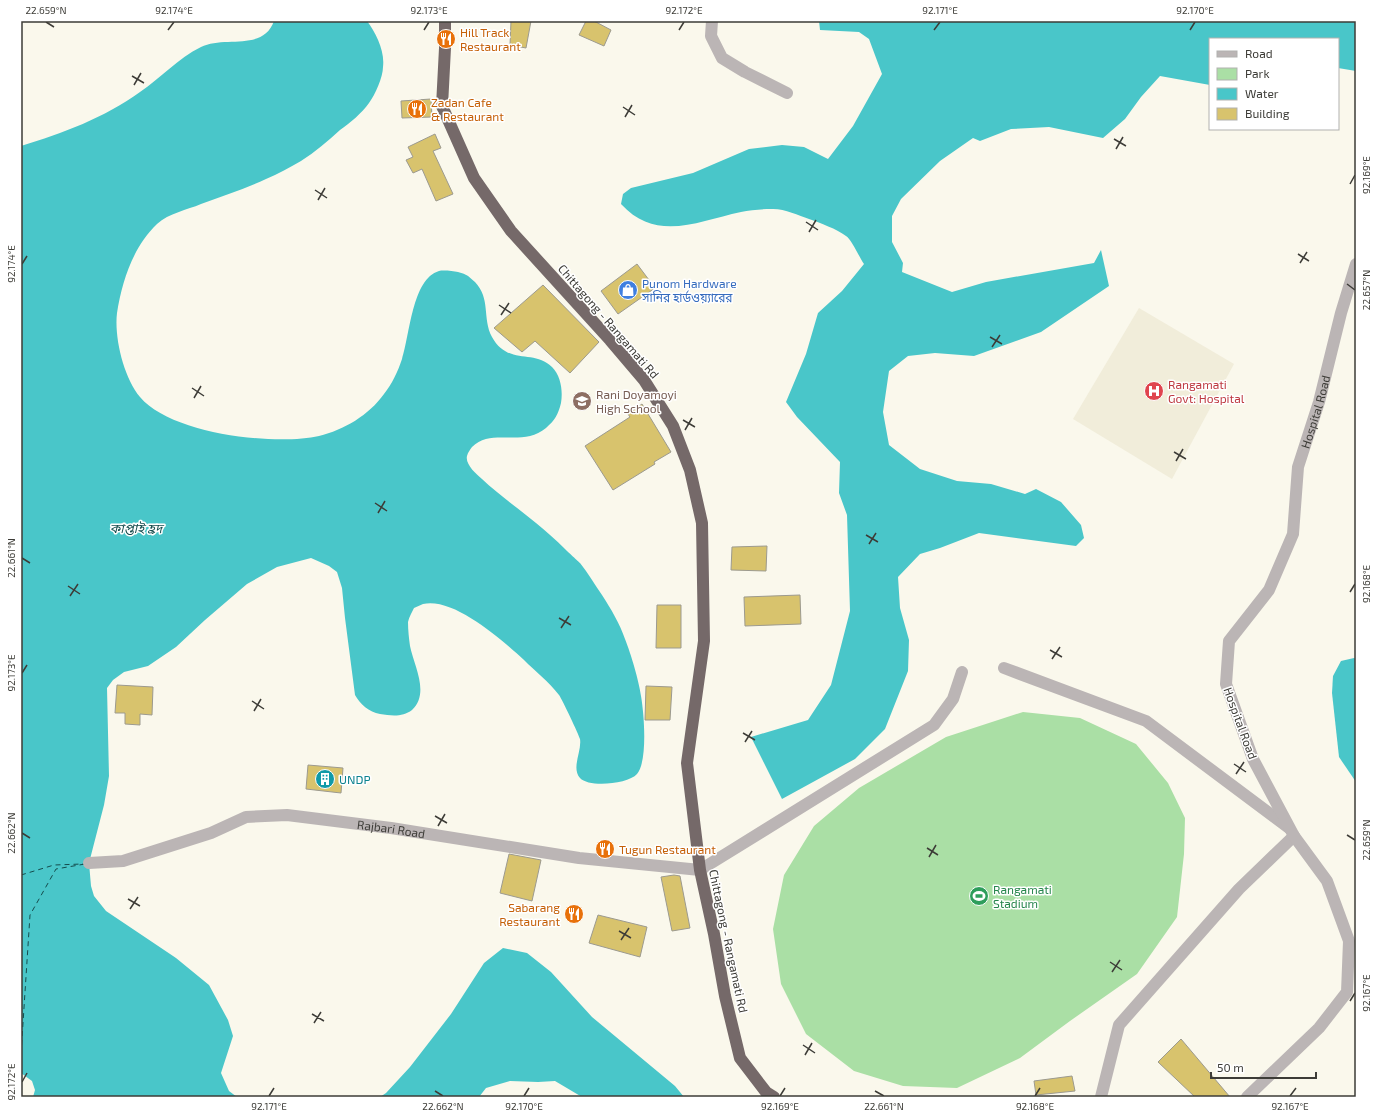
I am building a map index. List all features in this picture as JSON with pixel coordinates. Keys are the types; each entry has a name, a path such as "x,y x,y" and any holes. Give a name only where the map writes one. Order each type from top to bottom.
{"highway":[{"name":"Chittagong - Rangamati Rd","path":"445,21 442,106 474,178 511,230 644,380 673,426 690,470 702,523 704,641 687,763 700,870 714,934 725,996 740,1058 766,1092 774,1097"}],"street":[{"path":"712,21 711,36 722,58 787,93"},
{"name":"Hospital Road","path":"1247,1097 1319,1028 1347,992 1349,941 1327,881 1293,833 1254,759 1226,684 1229,641 1269,590 1293,534 1298,466 1319,402 1341,313 1356,264"},
{"path":"1004,668 1146,721 1293,833 1239,889 1119,1025 1101,1097"},
{"path":"700,870 934,725 953,699 962,672"},
{"name":"Rajbari Road","path":"89,863 122,862 211,833 246,817 286,815 392,828 579,858 700,870"}],"shaded area":[{"name":"Rangamati Govt: Hospital","path":"1139,308 1234,364 1172,479 1073,419"}],"green space":[{"name":"Rangamati Stadium","path":"1023,712 1080,718 1136,744 1168,783 1185,818 1184,854 1177,917 1137,974 1020,1058 957,1088 903,1086 854,1071 806,1034 781,984 773,929 784,875 814,826 859,788 946,737"}],"water":[{"name":"কাপ্তাই হ্রদ","path":"274,21 367,21 377,37 383,55 382,76 371,100 366,107 352,121 301,161 250,186 173,214 157,224 141,243 130,265 122,289 116,323 121,357 134,389 140,397 155,410 175,420 198,428 224,434 251,438 300,439 319,436 338,430 355,421 371,409 390,386 397,373 405,349 413,309 423,285 430,276 439,271 445,271 458,272 469,277 480,288 483,295 489,330 498,346 513,354 545,362 552,367 561,384 562,394 561,403 557,414 554,420 546,428 537,434 527,437 498,437 480,441 468,452 468,462 472,469 495,491 555,539 580,563 612,611 621,628 640,690 644,725 643,759 637,774 626,780 608,784 600,784 591,783 580,778 576,769 580,739 574,724 555,690 524,660 491,632 463,613 449,607 435,604 423,604 414,608 408,622 410,646 420,688 420,696 417,703 412,710 401,715 380,714 372,711 362,704 355,695 342,588 337,572 329,566 311,558 277,567 247,584 176,647 148,666 124,672 113,680 107,688 109,776 104,805 89,863 91,886 94,896 106,911 176,958 209,985 228,1020 233,1036 221,1073 229,1091 237,1097 33,1097 35,1090 32,1081 21,1073 21,146 68,130 112,110 140,92 177,62 201,47 221,42 252,40 269,31"},
{"path":"819,21 1356,21 1356,71 1339,68 1339,38 1209,38 1209,85 1160,76 1141,97 1125,119 1103,138 1049,127 1011,129 980,141 973,138 940,161 901,199 892,216 892,242 903,263 902,272 952,292 986,282 1094,263 1101,250 1109,286 1041,332 974,356 935,353 908,356 889,371 883,412 889,445 920,469 957,481 991,484 1025,494 1036,489 1061,502 1081,525 1084,538 1076,546 979,533 920,554 898,577 900,608 909,640 908,671 885,729 855,759 782,799 751,737 808,720 831,685 850,611 847,515 839,493 840,462 797,417 786,402 806,354 818,313 842,291 864,264 851,241 842,233 823,224 785,211 776,209 752,210 694,224 663,226 649,223 635,216 621,204 623,194 631,188 693,173 749,149 782,145 804,147 828,159 853,126 882,74 869,39 859,32 820,30"},
{"path":"1354,658 1356,659 1356,782 1339,757 1332,693 1333,676 1341,661"},
{"path":"503,948 527,953 551,972 592,1017 675,1086 684,1097 582,1097 555,1081 510,1081 486,1088 479,1097 380,1097 386,1093 410,1067 451,1014 484,963"}],"building":[{"path":"511,21 531,21 526,48 510,45"},
{"path":"586,21 594,21 611,30 604,46 579,35"},
{"name":"Zadan Cafe & Restaurant","path":"431,99 432,117 402,118 401,101"},
{"path":"435,134 441,148 433,151 453,194 436,201 422,169 413,173 406,160 413,157 408,147"},
{"name":"Punom Hardware সানির হার্ডওয়্যারের","path":"637,264 655,288 618,314 601,291"},
{"path":"543,285 599,342 570,373 535,341 522,352 494,328"},
{"path":"642,404 671,452 654,462 655,464 613,490 585,446 630,417 628,414"},
{"path":"767,546 766,571 731,570 732,547"},
{"path":"800,595 801,624 745,626 744,597"},
{"path":"657,605 681,605 681,648 656,648"},
{"path":"117,685 153,687 152,715 140,714 140,725 125,724 125,713 115,713"},
{"path":"646,686 672,687 670,720 645,720"},
{"name":"UNDP","path":"308,765 343,768 341,793 306,789"},
{"path":"509,854 541,860 532,901 500,893"},
{"path":"674,875 680,876 690,928 672,931 661,877"},
{"path":"598,915 647,927 640,957 589,943"},
{"path":"1181,1039 1230,1097 1195,1097 1158,1062"},
{"path":"1072,1076 1075,1091 1036,1095 1034,1081"}],"ferry route":[{"path":"21,875 54,865 83,864"},
{"path":"21,1054 30,915 56,869 85,864"}],"place":[{"name":"Hill Track Restaurant","path":"446,39"},
{"name":"Zadan Cafe & Restaurant","path":"417,109"},
{"name":"Punom Hardware সানির হার্ডওয়্যারের","path":"628,290"},
{"name":"Rangamati Govt: Hospital","path":"1154,391"},
{"name":"Rani Doyamoyi High School","path":"582,401"},
{"name":"UNDP","path":"325,779"},
{"name":"Tugun Restaurant","path":"605,849"},
{"name":"Rangamati Stadium","path":"979,896"},
{"name":"Sabarang Restaurant","path":"574,914"}]}
